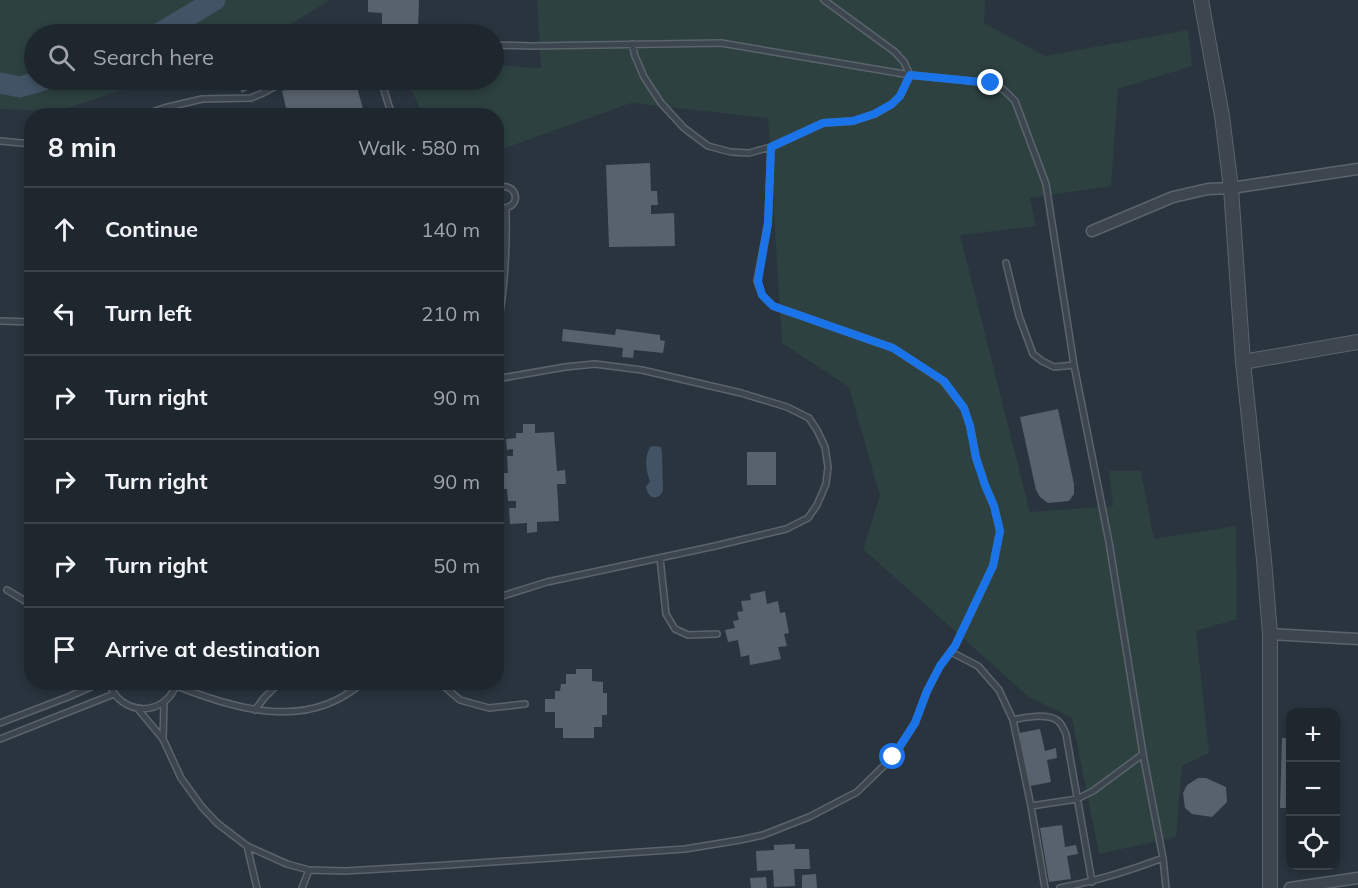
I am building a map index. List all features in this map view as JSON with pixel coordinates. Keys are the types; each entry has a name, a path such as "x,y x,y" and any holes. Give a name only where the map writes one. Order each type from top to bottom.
{"street":[{"path":"1201,0 1222,116 1232,188 1243,362 1270,634 1270,888"},
{"path":"1092,231 1173,197 1208,189 1232,188 1358,169"},
{"path":"1243,362 1358,342"},
{"path":"1270,634 1358,639"},
{"path":"1290,888 1340,884 1358,878"}],"lane":[{"path":"824,0 895,52 904,62 910,75"},
{"path":"504,45 721,43 910,75 991,83 1004,90 1016,101 1046,184 1074,365 1109,542 1143,754 1163,858 1166,888"},
{"path":"632,44 644,77 661,103 684,128 708,146 731,152 749,153 771,147 823,123 853,121 874,114 892,104 900,96 910,75"},
{"path":"164,108 202,99 250,98 269,90"},
{"path":"384,90 390,108"},
{"path":"0,141 24,143"},
{"path":"138,709 163,739 180,778 217,823 247,846 287,864 309,870 345,871 685,849 762,835 809,817 857,792 893,757 915,723 927,691 940,666 955,646 993,566 1000,531 994,506 976,458 964,408 944,381 893,348 773,306 762,295 758,281 768,223 771,147"},
{"path":"504,186 513,190 516,196 512,205 506,208 504,284"},
{"path":"1006,263 1019,316 1033,354 1054,367 1074,365"},
{"path":"0,321 24,322"},
{"path":"504,378 595,364 653,373 750,396 787,407 809,418 825,447 828,467 826,484 817,505 808,518 786,530 547,582 504,595"},
{"path":"660,558 666,614 675,629 688,635 717,634"},
{"path":"7,590 24,600"},
{"path":"951,651 978,666 999,690 1013,720 1045,888"},
{"path":"0,723 84,690"},
{"path":"112,690 121,701 138,709 156,707 164,702 173,690"},
{"path":"190,690 215,701 255,711 273,712 304,711 330,704 354,690"},
{"path":"255,711 272,690"},
{"path":"448,690 460,700 489,708 525,704"},
{"path":"0,739 114,694"},
{"path":"163,739 164,702"},
{"path":"1013,720 1025,716 1032,718 1048,716 1059,722 1066,734 1092,882"},
{"path":"1031,806 1077,799 1093,791 1143,754"},
{"path":"247,846 257,888"},
{"path":"1060,888 1125,873 1163,858"},
{"path":"303,888 309,870"}],"green space":[{"path":"0,0 330,0 290,24 24,24 24,90 122,90 68,108 0,109"},
{"path":"537,0 985,0 984,23 1045,56 1188,30 1192,66 1118,89 1111,186 1030,198 1036,226 960,235 1030,512 1113,506 1109,471 1141,471 1154,539 1236,526 1237,619 1196,631 1209,753 1182,766 1176,837 1099,854 1072,718 1029,697 863,549 880,496 849,387 782,343 768,118 631,103 504,148 504,108 420,108 412,90 504,90 504,66 541,68"}],"water":[{"path":"650,447 661,447 662,453 663,491 658,497 650,496 646,486 650,482 646,460"}],"building":[{"path":"368,0 419,0 418,24 382,24 382,13 368,12"},
{"path":"358,90 363,108 286,108 282,91"},
{"path":"650,163 651,191 657,191 658,205 651,205 651,214 674,213 675,246 609,247 606,165"},
{"path":"563,329 615,335 616,329 660,335 660,340 665,341 663,353 634,350 633,358 622,357 623,348 562,341"},
{"path":"1058,409 1074,484 1074,494 1069,501 1048,503 1040,497 1036,490 1020,417"},
{"path":"523,424 535,424 535,433 554,432 557,471 565,470 566,484 557,484 559,521 537,522 537,532 527,533 527,523 510,524 509,508 516,508 516,501 508,501 507,489 504,489 504,473 508,473 507,456 513,456 513,449 507,450 506,439 516,438 516,433 523,433"},
{"path":"747,452 776,452 776,485 747,485"},
{"path":"765,591 767,604 778,601 780,613 785,612 789,633 784,634 787,646 778,647 781,659 750,665 749,655 741,657 738,640 728,642 725,630 735,628 733,621 739,620 737,612 743,611 741,601 751,600 750,594"},
{"path":"576,669 592,669 592,681 603,682 603,693 607,693 607,715 602,715 602,727 594,727 594,738 563,738 563,728 555,728 555,712 545,712 545,699 555,699 555,691 560,691 561,684 566,684 566,674 576,674"},
{"path":"1040,729 1045,751 1056,748 1057,758 1047,760 1051,782 1030,786 1019,733"},
{"path":"1282,738 1286,738 1286,808 1280,808"},
{"path":"1198,778 1206,778 1226,787 1227,802 1212,817 1192,814 1185,808 1183,793 1187,785"},
{"path":"1062,825 1065,847 1076,845 1078,854 1067,856 1071,879 1049,882 1040,828"},
{"path":"795,844 795,849 809,849 810,869 794,869 795,886 774,887 773,870 757,871 756,851 774,850 774,845"},
{"path":"816,874 817,888 802,888 802,875"},
{"path":"766,877 767,888 751,888 750,878"}],"waterway":[{"path":"175,24 215,0"},
{"path":"0,83 24,86"}],"route":[{"path":"893,757 915,723 927,691 940,666 955,646 993,566 1000,531 994,506 976,458 964,408 944,381 893,348 773,306 762,295 758,281 768,223 771,147 823,123 853,121 874,114 892,104 900,96 910,75 991,83"}]}
